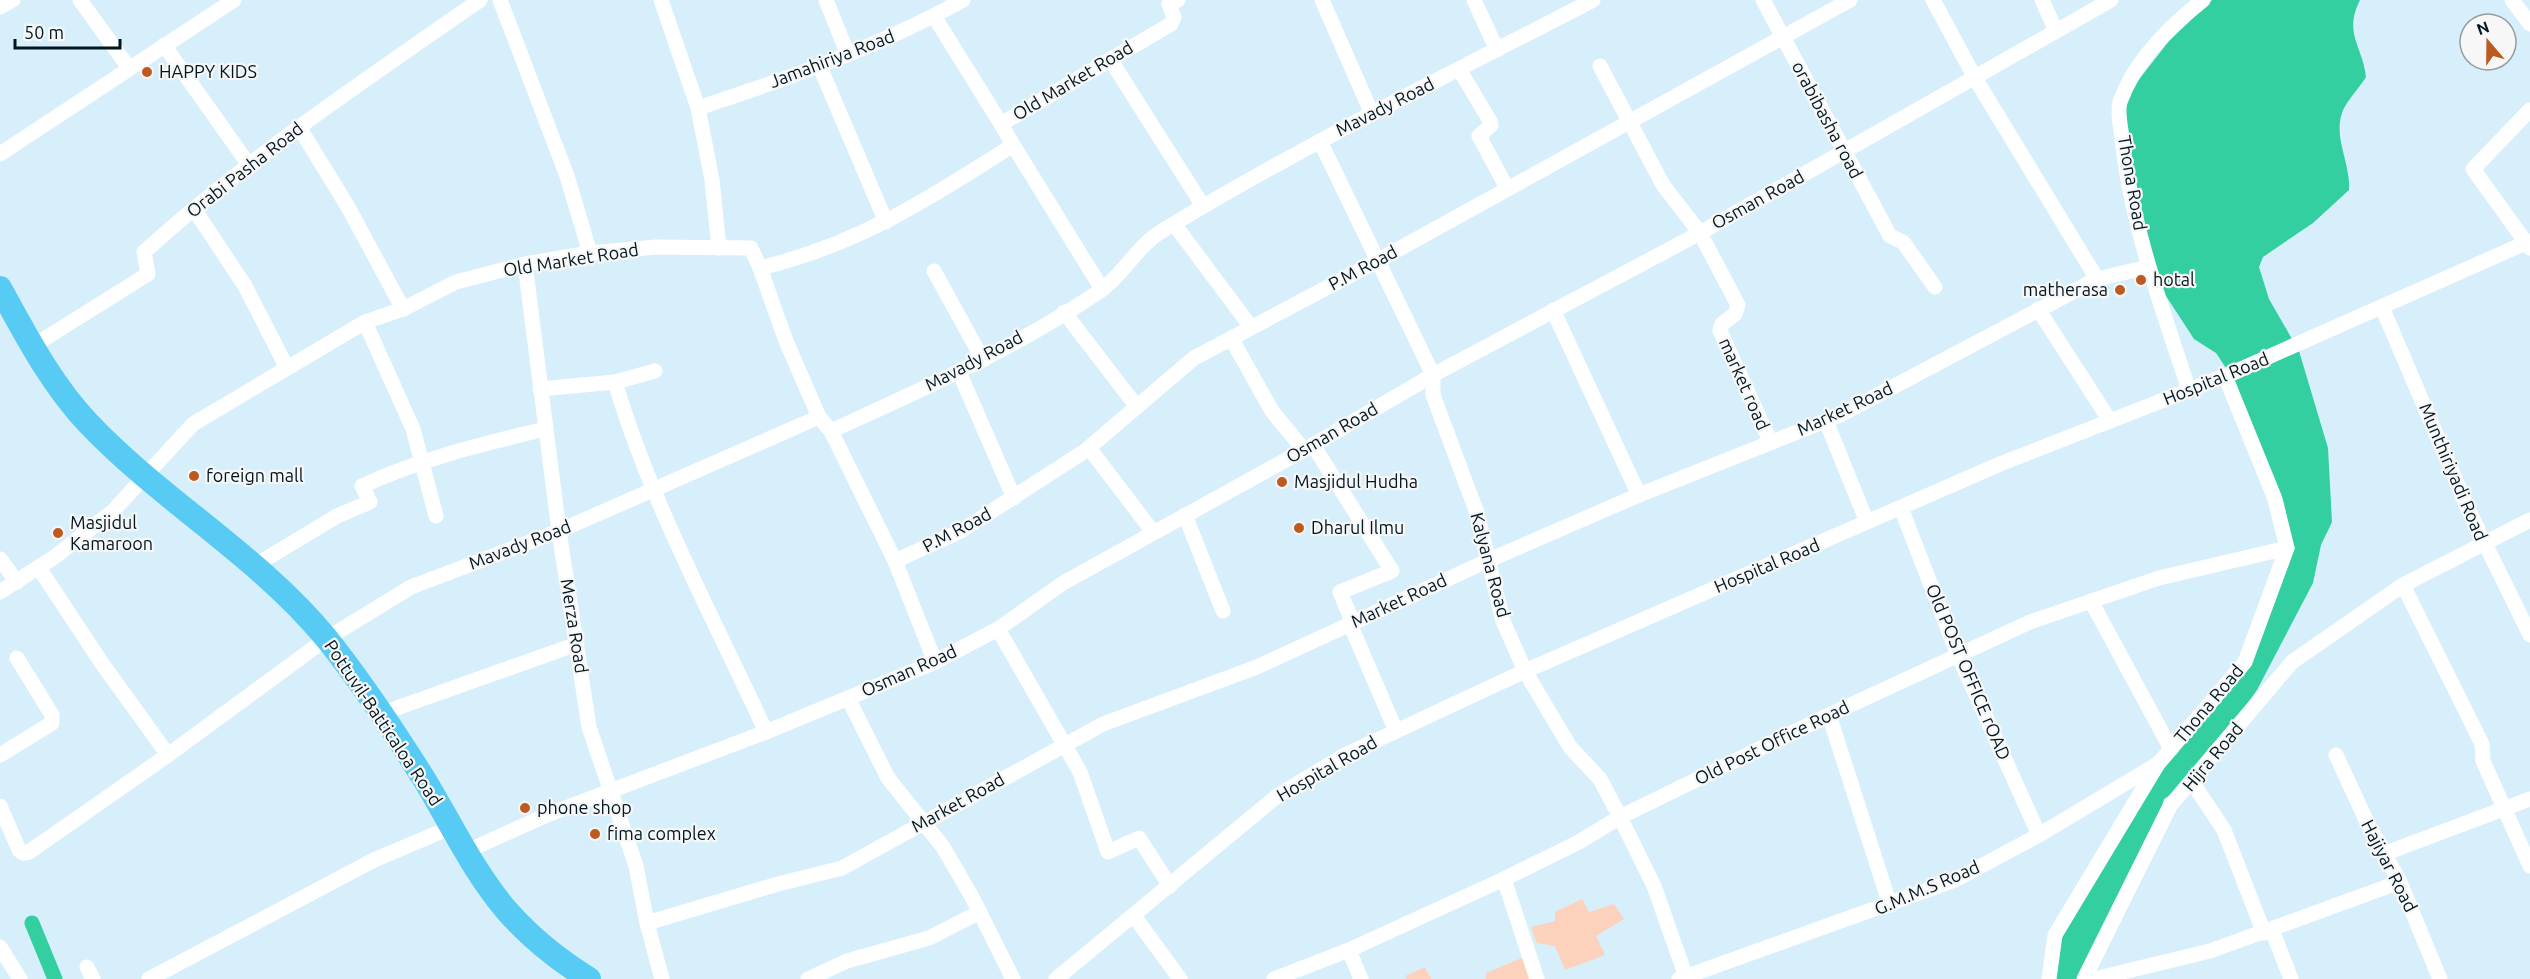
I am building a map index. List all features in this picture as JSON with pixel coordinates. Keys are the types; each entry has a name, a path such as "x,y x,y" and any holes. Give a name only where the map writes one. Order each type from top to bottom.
{"highway":[{"name":"Pottuvil-Batticaloa Road","path":"0,288 49,374 86,422 145,475 254,566 326,639 380,714 507,911 539,942 585,978"}],"street":[{"path":"0,7 13,0"},
{"path":"80,0 129,68"},
{"path":"0,154 234,0"},
{"name":"Orabi Pasha Road","path":"33,346 148,274 144,252 194,209 299,127 480,0"},
{"path":"500,0 567,176 590,253"},
{"path":"661,0 698,108 712,180 719,248"},
{"path":"826,0 848,55"},
{"name":"Jamahiriya Road","path":"698,108 820,67 934,16 963,0"},
{"path":"1323,0 1372,114"},
{"path":"1474,0 1497,50"},
{"name":"Mavady Road","path":"831,431 983,360 1102,290 1158,233 1203,206 1320,141 1593,0"},
{"name":"orabibasha road","path":"1763,0 1890,236 1903,242 1935,287"},
{"name":"P.M Road","path":"895,561 960,531 1089,448 1194,358 1379,260 1629,123 1782,35 1850,0"},
{"path":"1933,0 1975,78 2097,279"},
{"path":"2042,0 2056,31"},
{"name":"Osman Road","path":"467,851 547,815 766,732 935,662 998,629 1063,583 1153,532 1309,447 1433,375 1700,233 2111,0"},
{"name":"Thona Road","path":"2189,390 2148,267 2125,165 2119,105 2132,73 2181,17 2202,0"},
{"path":"2512,0 2530,24"},
{"name":"Old Market Road","path":"0,592 39,568 113,512 193,424 365,322 403,309 456,282 525,264 590,253 656,247 751,249 760,268 807,257 922,204 1014,145 1001,124 1171,24 1174,17 1172,1"},
{"path":"934,16 1001,124"},
{"path":"164,45 249,165"},
{"path":"1110,59 1203,206"},
{"path":"1600,66 1663,185 1700,233"},
{"path":"820,67 886,222"},
{"path":"1459,69 1490,121 1491,125 1479,136 1507,188"},
{"path":"2529,244 2473,169 2530,110"},
{"path":"299,127 348,207 403,309"},
{"name":"Kalyana Road","path":"1320,141 1433,375 1433,395 1477,513 1503,621 1525,671 1570,747 1600,779 1620,817 1654,886 1683,978"},
{"path":"1014,145 1102,290"},
{"path":"194,209 245,286 287,368"},
{"path":"1174,224 1251,327"},
{"name":"market road","path":"1700,233 1738,305 1735,314 1722,324 1720,331 1771,443"},
{"name":"Hospital Road","path":"1056,979 1277,796 1347,754 1525,671 2000,464 2226,376 2382,306 2529,244"},
{"name":"Merza Road","path":"525,264 559,531 590,727 636,866 647,923 662,979"},
{"name":"Market Road","path":"647,923 778,884 842,868 1103,724 1257,667 1487,561 1639,495 1826,421 2097,279 2148,267"},
{"path":"760,268 786,341 819,417 831,431 895,561 935,662"},
{"path":"934,271 983,360"},
{"name":"Munthiriyadi Road","path":"2382,306 2484,542 2530,635"},
{"path":"2038,309 2110,421"},
{"path":"1553,310 1639,495"},
{"path":"1064,312 1137,406"},
{"path":"365,322 413,429 436,516"},
{"path":"1231,338 1272,411 1309,447 1392,571 1340,592 1396,731"},
{"path":"540,389 615,382 655,371"},
{"path":"959,372 1014,498"},
{"path":"2226,376 2275,499 2287,548"},
{"path":"615,382 631,436 766,732"},
{"name":"Mavady Road","path":"0,806 19,850 29,852 168,755 326,639 411,587 559,531 819,417"},
{"path":"1826,421 1867,522"},
{"path":"254,566 337,516 370,502 362,486 422,462 545,429"},
{"path":"1089,448 1153,532"},
{"name":"Old POST OFFICE rOAD","path":"1901,508 1958,655 2039,835"},
{"path":"1185,515 1223,611"},
{"name":"Hijra Road","path":"2084,979 2170,806 2292,662 2403,585 2530,520"},
{"name":"Thona Road","path":"2049,979 2055,935 2158,764 2245,662 2287,548"},
{"name":"Old Post Office Road","path":"1274,979 1349,950 1504,879 1579,843 1620,817 1829,715 2030,622 2159,578 2287,548"},
{"path":"0,559 17,582"},
{"path":"39,568 101,662 168,755"},
{"path":"2403,585 2482,744 2483,761 2530,866"},
{"path":"2091,601 2171,749"},
{"path":"998,629 1080,772 1108,852 1138,838 1170,886"},
{"path":"380,714 577,644"},
{"path":"0,755 52,723 52,715 17,658"},
{"path":"848,698 888,778 943,847 980,912 1013,979"},
{"path":"1829,715 1890,905"},
{"name":"Hajiyar Road","path":"2336,755 2367,822 2400,882 2440,979"},
{"name":"G.M.M.S Road","path":"1683,978 1955,880 2039,835 2158,764"},
{"path":"2192,782 2224,830 2291,979"},
{"path":"2386,853 2530,799"},
{"path":"149,979 374,860 452,827"},
{"path":"1504,879 1537,979"},
{"path":"2094,979 2210,951 2268,932 2400,882"},
{"path":"808,979 847,961 929,938 980,912"},
{"path":"1134,916 1180,979"},
{"path":"0,948 20,979"},
{"path":"1349,950 1361,979"}],"shaded area":[{"path":"2212,0 2360,0 2353,22 2366,77 2346,104 2341,118 2340,138 2349,190 2313,223 2263,257 2259,267 2269,299 2292,339 2226,368 2216,353 2194,339 2164,293 2148,250 2119,105 2169,41"},
{"path":"2299,351 2328,448 2332,522 2321,545 2313,583 2257,690 2192,782 2164,799 2150,846 2082,979 2049,979 2055,940 2158,764 2238,679 2287,547 2234,381"},
{"path":"1582,899 1589,912 1614,904 1624,919 1596,936 1605,955 1565,970 1555,946 1537,943 1531,927 1555,921 1555,912"},
{"path":"1524,957 1531,979 1486,979 1486,973"},
{"path":"1425,967 1431,979 1407,979 1405,976"}],"waterway":[{"path":"32,923 55,979"}],"place":[{"name":"HAPPY KIDS","path":"147,72"},
{"name":"hotal","path":"2141,280"},
{"name":"matherasa","path":"2120,290"},
{"name":"foreign mall","path":"194,476"},
{"name":"Masjidul Hudha","path":"1282,482"},
{"name":"Dharul Ilmu","path":"1299,528"},
{"name":"Masjidul Kamaroon","path":"58,533"},
{"name":"phone shop","path":"525,808"},
{"name":"fima complex","path":"595,834"}]}
